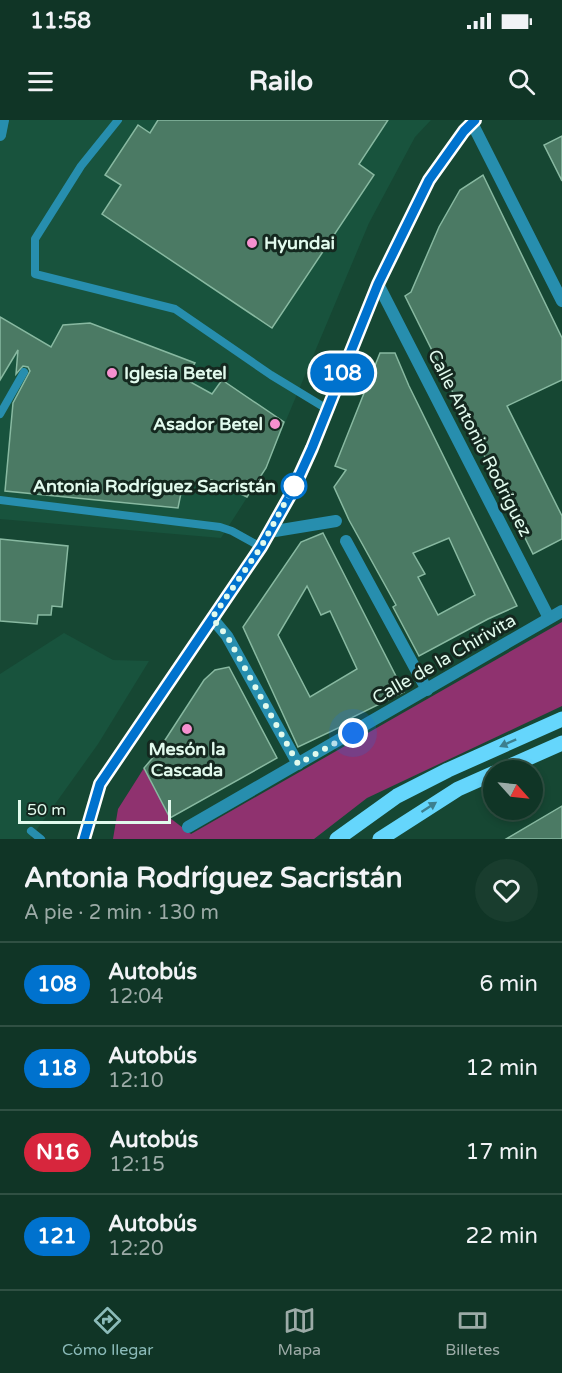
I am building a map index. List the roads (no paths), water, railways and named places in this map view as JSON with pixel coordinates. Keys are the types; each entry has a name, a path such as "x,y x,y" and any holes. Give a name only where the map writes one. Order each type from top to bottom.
{"main road":[{"path":"337,839 397,796 448,770 562,719"},
{"path":"524,760 562,743"},
{"path":"380,839 458,789 483,778"}],"street":[{"path":"0,135 3,120"},
{"path":"84,839 100,784 261,547 292,492 378,284 429,180 473,121 562,301"},
{"name":"Calle Antonio Rodríguez","path":"378,284 549,618"},
{"path":"269,532 336,521"},
{"path":"346,541 427,690"},
{"name":"Calle de la Chirivita","path":"188,827 562,611"},
{"path":"212,618 227,636 298,764"}],"lane":[{"path":"118,120 81,166 35,239 35,274 175,309 271,375 327,409"},
{"path":"0,414 24,372"},
{"path":"0,500 220,527 261,547"},
{"path":"31,831 41,839"}],"place":[{"name":"Hyundai","path":"252,243"},
{"name":"Iglesia Betel","path":"112,373"},
{"name":"Asador Betel","path":"275,424"},
{"name":"Antonia Rodríguez Sacristán","path":"294,486"},
{"name":"Mesón la Cascada","path":"187,729"}]}
